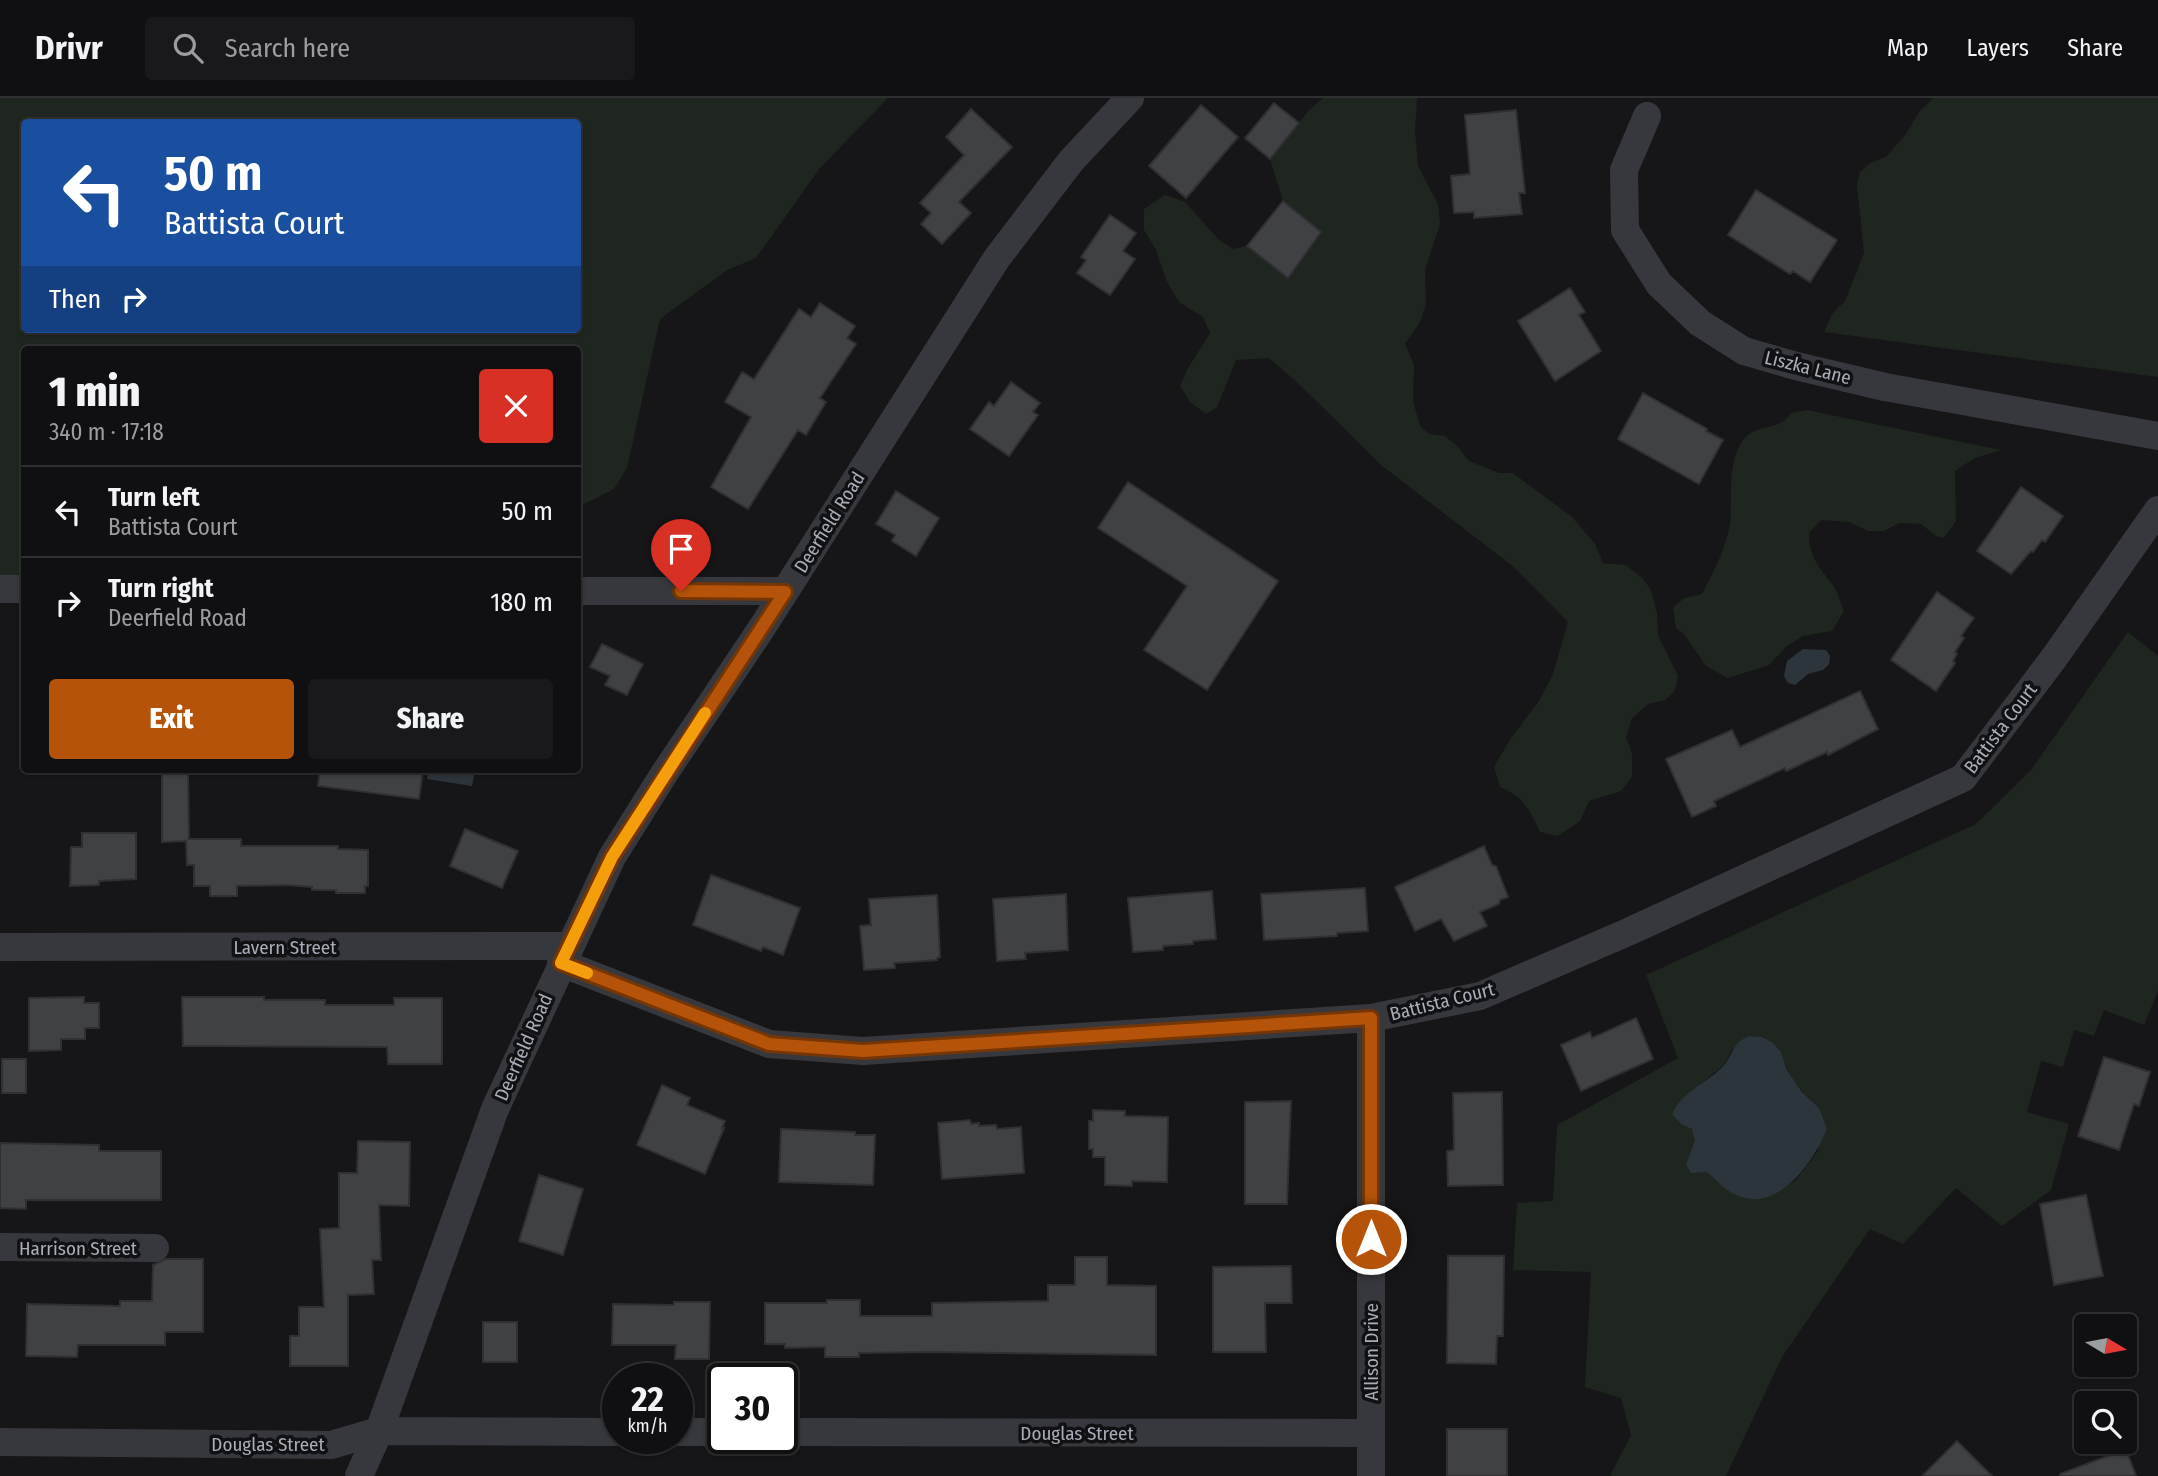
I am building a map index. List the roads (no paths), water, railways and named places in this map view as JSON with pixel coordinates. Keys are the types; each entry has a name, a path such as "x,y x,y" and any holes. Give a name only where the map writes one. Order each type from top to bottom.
{"street":[{"name":"Deerfield Road","path":"359,1476 379,1431 495,1109 612,857 785,592 997,258 1071,161 1130,98"},
{"name":"Liszka Lane","path":"1647,116 1624,170 1625,230 1658,284 1700,323 1744,351 1885,387 2158,436"},
{"name":"Battista Court","path":"565,954 769,1044 863,1051 1371,1018 1480,996 1640,927 1962,778 2054,658 2158,510"},
{"path":"0,589 21,589"},
{"path":"581,590 785,592"},
{"name":"Lavern Street","path":"0,947 565,954"},
{"name":"Allison Drive","path":"1371,1018 1371,1476"},
{"name":"Harrison Street","path":"0,1247 155,1248"},
{"name":"Douglas Street","path":"0,1442 331,1445 379,1431 602,1432"},
{"name":"Douglas Street","path":"798,1432 1371,1433"}]}
